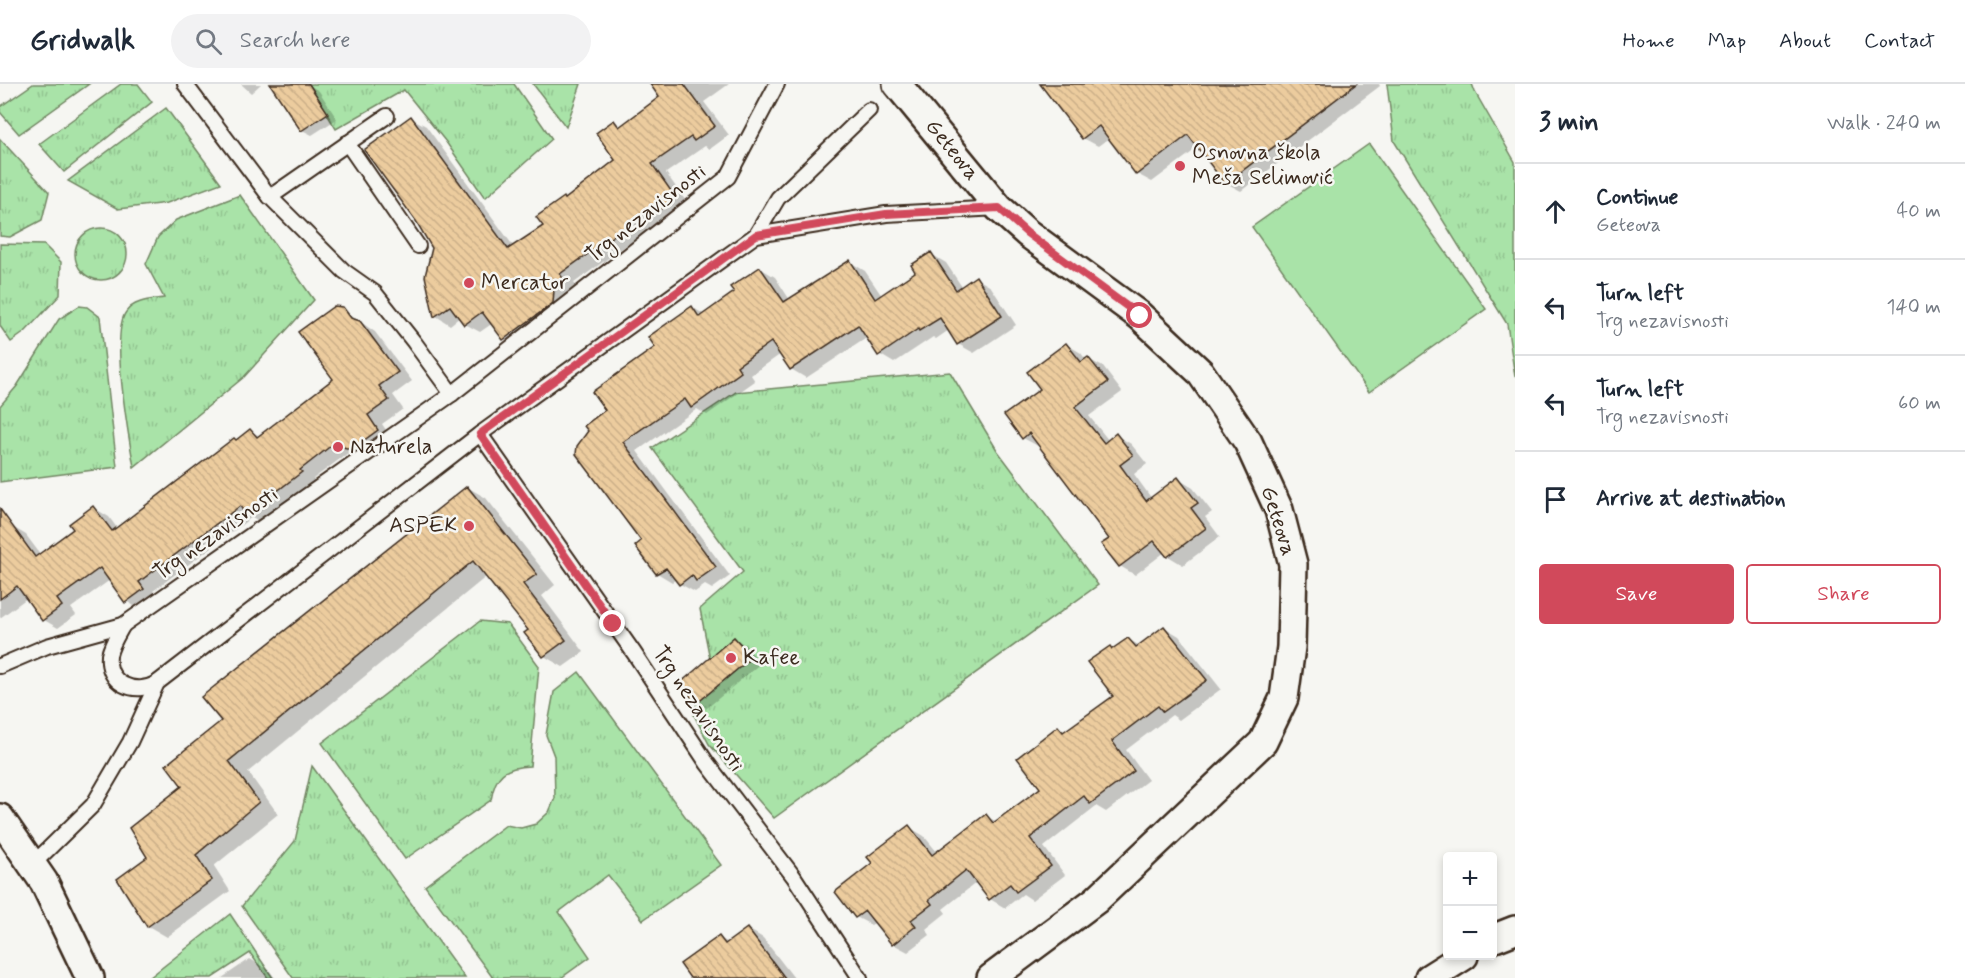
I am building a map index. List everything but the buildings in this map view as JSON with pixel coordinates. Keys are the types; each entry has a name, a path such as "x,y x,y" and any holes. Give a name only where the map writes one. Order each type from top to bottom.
{"street":[{"name":"Geteova","path":"897,84 999,208 1035,239 1140,316 1200,372 1248,442 1279,510 1293,564 1291,647 1284,698 1263,742 1096,900 991,978"},
{"path":"0,818 44,882 90,978"},
{"path":"1497,937 1515,930"},
{"path":"1429,978 1458,960"}],"lane":[{"path":"185,84 270,197 344,271 375,293 452,394"},
{"name":"Trg nezavisnosti","path":"0,666 47,646 123,625 452,394 728,177 777,84"},
{"path":"756,235 778,198 869,110"},
{"path":"270,197 387,116"},
{"path":"347,143 418,246"},
{"name":"Trg nezavisnosti","path":"123,625 109,653 112,673 119,682 128,687 138,690 148,688 158,683 480,434 756,235 886,214 999,208"},
{"name":"Trg nezavisnosti","path":"480,434 634,654 707,763 794,877 860,978"},
{"name":"Trg nezavisnosti","path":"32,866 93,805 130,742 158,683"}],"green space":[{"path":"33,84 89,84 19,134 0,112 0,107"},
{"path":"121,84 138,84 152,102 64,172 39,144"},
{"path":"309,84 514,84 552,139 485,198 446,142 404,90 336,129"},
{"path":"533,84 581,84 566,127"},
{"path":"1387,84 1472,84 1515,162 1515,377 1507,324 1394,141"},
{"path":"166,108 221,183 167,203 118,209 68,181"},
{"path":"0,139 49,192 42,220 10,237 0,236"},
{"path":"1369,144 1486,309 1369,392 1252,227"},
{"path":"240,195 314,300 244,377 134,467 120,363 122,324 126,312 138,303 164,298 146,264 158,237 176,220"},
{"path":"101,228 111,230 119,236 125,244 127,254 125,264 119,272 111,278 101,280 91,278 83,272 77,264 75,254 77,244 83,236 91,230"},
{"path":"0,244 44,245 61,262 60,295 25,332 11,342 0,326"},
{"path":"79,306 87,307 100,317 117,467 0,482 0,406 17,386 59,319"},
{"path":"950,372 997,450 1098,585 774,818 709,744 694,715 696,704 752,657 734,637 710,659 700,609 743,572 652,448 736,392"},
{"path":"480,621 508,624 539,666 530,766 508,770 495,784 491,800 405,859 322,743"},
{"path":"579,672 721,865 643,920 608,875 559,912 590,957 561,978 493,978 425,886 506,825 521,828 536,824 549,812 555,798 554,756 546,735 554,692"},
{"path":"312,766 465,978 293,978 242,906 295,841"},
{"path":"230,914 273,978 268,978 250,953 212,978 149,978"}],"place":[{"name":"Osnovna škola Meša Selimović","path":"1180,166"},
{"name":"Mercator","path":"469,283"},
{"name":"Naturela","path":"338,447"},
{"name":"ASPEK","path":"469,526"},
{"name":"Kafee","path":"731,658"}],"route":[{"path":"613,624 480,434 756,235 886,214 999,208 1027,233 1140,316"}]}
